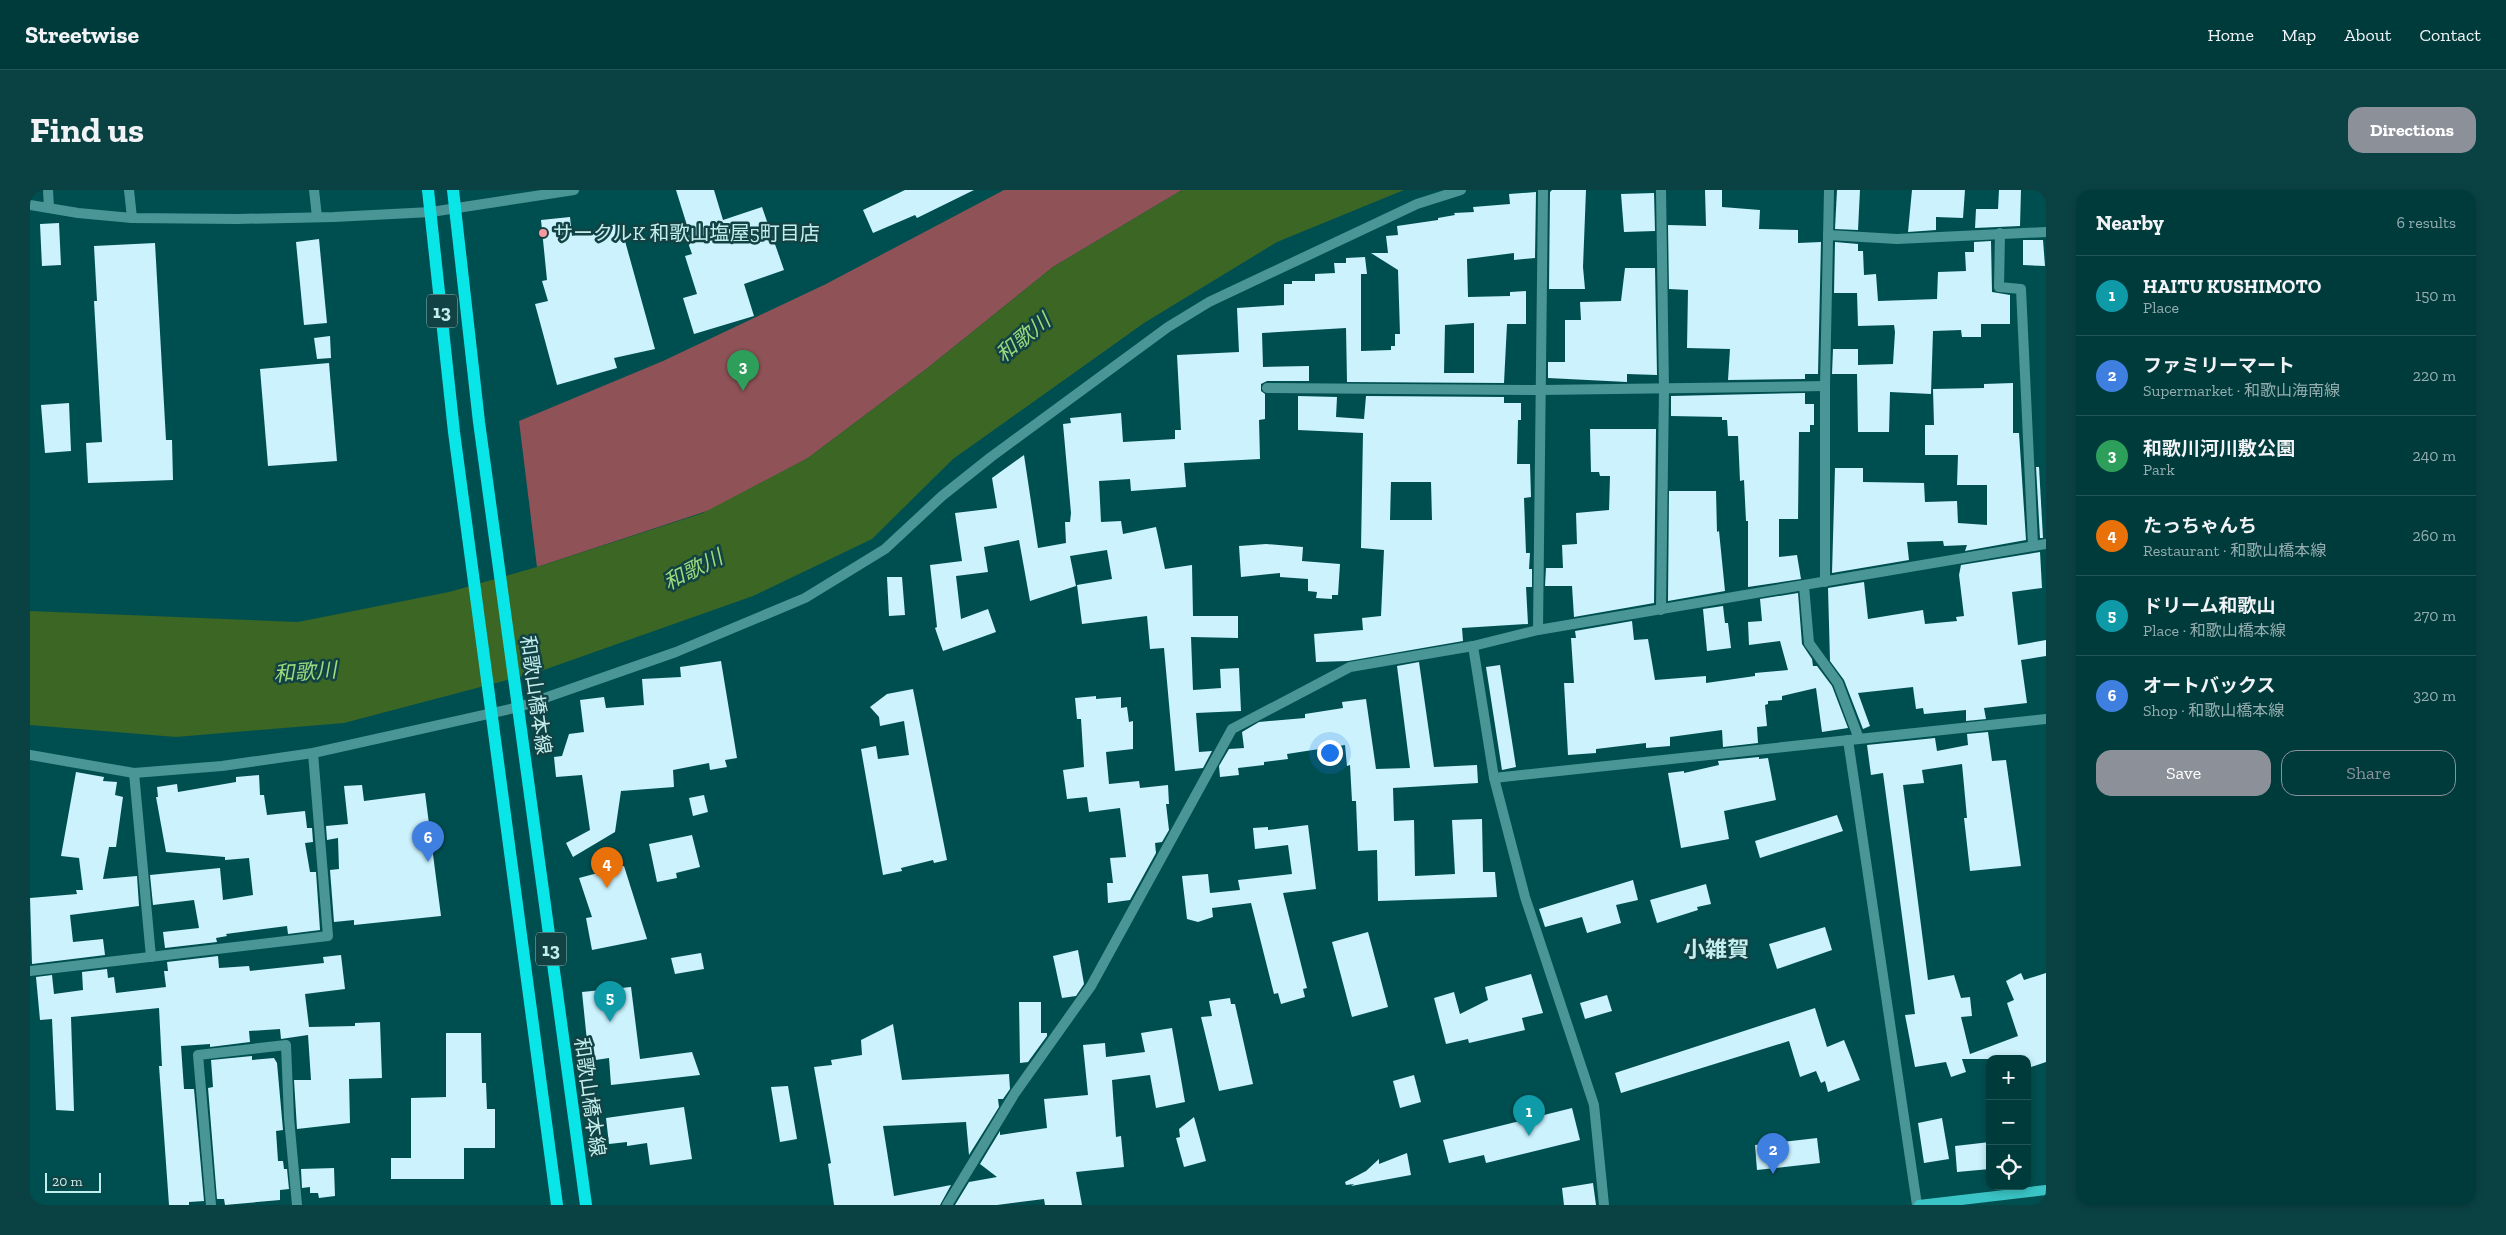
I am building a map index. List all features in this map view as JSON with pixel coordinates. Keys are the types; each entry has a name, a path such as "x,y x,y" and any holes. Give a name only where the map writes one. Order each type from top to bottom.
{"main road":[{"name":"13","path":"428,190 454,432 557,1205"},
{"name":"和歌山橋本線","path":"453,190 479,422 586,1205"},
{"path":"1918,1205 2046,1190"}],"street":[{"path":"48,190 49,208"},
{"path":"129,190 132,218"},
{"path":"314,190 318,217"},
{"path":"30,205 132,218 318,217 431,212 574,190"},
{"path":"30,755 134,773 222,766 313,753 491,706 518,707 676,652 806,598 885,548 942,496 1168,327 1209,302 1417,204 1461,190"},
{"path":"1538,630 1543,190"},
{"path":"1661,190 1664,389 1662,610"},
{"path":"1825,582 1825,386 1829,190"},
{"path":"1828,235 1896,239 2046,232"},
{"path":"2000,233 1999,287 2021,289 2033,545"},
{"path":"1267,388 1541,390 1825,386"},
{"path":"947,1205 1015,1093 1091,986 1232,729 1350,667 1473,646 1538,630 2046,544"},
{"path":"1804,586 1809,643 1838,684 1859,739"},
{"path":"1473,646 1494,778 1525,896 1594,1105 1604,1205"},
{"path":"1494,778 2046,719"},
{"path":"1848,740 1918,1205"},
{"path":"30,971 328,936 313,753"},
{"path":"134,773 151,957"},
{"path":"211,1205 198,1055 286,1045 289,1118 297,1205"}],"shaded area":[{"path":"1004,190 1182,190 1053,267 925,370 808,458 710,510 537,567 519,421 663,361 826,284"}],"water":[{"name":"和歌川","path":"1182,190 1404,190 1277,242 1144,323 953,459 872,539 753,596 538,672 344,723 176,737 30,725 30,611 298,622 449,592 537,567 703,513 808,458 925,370 1053,267"}],"building":[{"path":"676,190 714,190 723,220 762,207 784,270 744,284 754,316 694,334 683,298 697,294 685,256 692,254 686,237 690,235"},
{"path":"905,190 974,190 917,218 915,215 873,233 863,210"},
{"path":"1552,190 1586,190 1583,267 1585,289 1549,289 1550,192"},
{"path":"1705,190 1722,190 1722,207 1760,210 1759,229 1798,230 1798,243 1821,242 1818,374 1805,374 1805,379 1728,380 1730,349 1687,348 1688,290 1669,289 1668,225 1706,226"},
{"path":"1837,190 1860,190 1858,230 1835,229"},
{"path":"1912,190 1965,190 1963,218 1936,217 1936,230 1908,232"},
{"path":"1999,190 2021,190 2020,226 1975,228 1976,209 1998,209"},
{"path":"1536,192 1535,258 1514,260 1514,253 1467,259 1468,297 1510,296 1510,292 1526,291 1526,324 1507,324 1504,383 1347,382 1346,328 1262,333 1263,367 1309,366 1309,381 1267,381 1261,384 1261,391 1265,394 1265,419 1259,420 1260,459 1184,463 1186,487 1131,491 1130,479 1099,481 1101,522 1121,521 1123,534 1156,527 1165,569 1192,565 1193,616 1238,616 1238,638 1191,637 1193,690 1221,688 1220,669 1239,668 1241,711 1196,713 1199,752 1212,751 1203,768 1175,771 1164,648 1150,649 1147,616 1082,624 1077,585 1112,579 1107,550 1070,556 1076,586 1030,601 1019,540 984,547 988,572 956,576 961,619 988,609 996,632 943,651 935,628 937,627 930,565 962,561 955,513 997,508 992,478 1024,455 1038,548 1066,543 1065,522 1070,522 1071,513 1063,424 1071,423 1070,418 1121,413 1123,442 1175,439 1175,430 1181,430 1177,355 1239,352 1237,308 1284,305 1284,284 1292,284 1292,281 1315,281 1315,274 1335,273 1334,263 1346,263 1346,258 1365,257 1367,274 1361,274 1361,351 1391,350 1391,346 1395,346 1395,334 1400,334 1398,270 1371,253 1388,253 1386,236 1398,235 1397,226 1438,220 1438,218 1455,215 1454,213 1474,212 1473,207 1510,204 1509,194","holes":["1474,323 1474,373 1444,373 1445,325"]},
{"path":"1654,193 1655,231 1624,232 1621,194"},
{"path":"570,217 572,236 620,223 655,349 614,358 617,368 557,385 535,304 548,301 542,281 547,280 541,220"},
{"path":"59,223 61,265 42,266 40,224"},
{"path":"319,239 327,323 304,325 296,242"},
{"path":"2023,240 2043,240 2045,266 2023,265"},
{"path":"1991,241 1992,292 2010,295 2010,324 1981,324 1981,337 1962,337 1961,330 1933,331 1931,394 1890,392 1889,432 1858,432 1857,374 1832,374 1833,349 1858,349 1858,365 1893,364 1895,332 1894,325 1858,326 1857,293 1834,293 1835,242 1858,244 1858,251 1863,251 1864,275 1876,274 1878,301 1937,299 1938,272 1966,271 1965,252 1974,252 1974,242"},
{"path":"155,243 166,440 172,440 173,480 88,483 86,443 102,442 94,301 97,301 94,246"},
{"path":"1625,268 1655,268 1657,375 1627,374 1627,382 1548,378 1548,362 1565,362 1565,320 1581,320 1580,302 1621,301"},
{"path":"330,336 331,358 317,359 314,338"},
{"path":"329,363 337,461 268,466 260,369"},
{"path":"2013,383 2013,433 2019,433 2026,540 1965,551 1967,545 1944,546 1943,541 1907,542 1909,560 1832,573 1835,468 1863,468 1863,482 1924,483 1925,502 1957,501 1958,523 1987,525 1987,485 1957,485 1958,455 1925,455 1925,425 1934,425 1933,389 1984,388 1984,384"},
{"path":"1805,393 1805,404 1814,404 1814,425 1810,425 1810,432 1799,432 1798,519 1779,519 1779,557 1797,555 1801,579 1748,587 1748,521 1746,521 1744,480 1740,481 1738,436 1728,436 1727,420 1722,420 1722,417 1671,416 1671,396"},
{"path":"1298,396 1337,397 1336,417 1364,419 1366,396 1504,397 1504,403 1521,403 1521,420 1518,420 1517,464 1530,464 1531,497 1524,498 1526,553 1530,553 1529,569 1532,569 1532,587 1526,587 1528,624 1462,628 1463,641 1348,661 1316,662 1314,634 1363,630 1362,618 1381,616 1384,550 1361,548 1363,433 1298,430","holes":["1391,482 1431,482 1432,520 1390,520"]},
{"path":"69,403 71,451 45,453 41,405"},
{"path":"1590,429 1656,429 1654,603 1574,617 1572,586 1545,586 1546,568 1563,568 1562,545 1577,544 1576,513 1609,510 1610,476 1600,476 1599,472 1591,472"},
{"path":"2036,467 2039,467 2043,538 2040,538"},
{"path":"1669,491 1716,491 1717,532 1719,531 1725,591 1668,601"},
{"path":"1266,544 1303,547 1302,561 1340,564 1338,595 1332,595 1332,599 1316,598 1317,592 1308,591 1308,579 1280,577 1280,573 1241,577 1239,546"},
{"path":"2040,552 2042,588 2012,592 2018,645 2046,640 2046,656 2021,660 2027,703 1984,708 1986,719 1966,721 1966,710 1924,714 1923,708 1916,709 1913,687 1858,693 1870,726 1863,729 1844,680 1830,661 1828,588 1864,582 1868,619 1923,610 1925,624 1957,621 1956,617 1964,616 1959,575 1961,565"},
{"path":"887,577 902,577 905,615 889,616"},
{"path":"1798,593 1802,644 1812,659 1813,666 1817,666 1832,686 1848,728 1822,732 1816,688 1782,696 1782,700 1768,701 1768,704 1765,705 1767,726 1757,727 1758,743 1723,747 1722,730 1670,737 1670,746 1646,748 1646,743 1596,749 1596,753 1568,755 1564,683 1574,683 1571,638 1576,638 1575,631 1632,621 1634,640 1648,639 1655,680 1706,676 1706,683 1755,676 1755,673 1788,670 1780,641 1749,645 1748,622 1762,621 1760,599"},
{"path":"1723,606 1725,623 1728,623 1731,648 1707,651 1703,609"},
{"path":"721,661 737,758 725,760 727,767 710,770 709,763 673,770 674,787 621,791 615,832 573,857 566,843 590,830 582,775 556,777 554,757 562,756 569,734 584,732 580,700 604,697 606,708 644,705 642,679 681,677 680,667"},
{"path":"1419,662 1434,767 1477,765 1478,783 1393,788 1394,821 1414,820 1415,876 1455,874 1452,820 1482,819 1483,872 1495,872 1497,897 1378,901 1377,850 1358,851 1356,801 1352,801 1350,765 1347,766 1345,745 1287,754 1288,759 1264,762 1264,765 1238,768 1239,775 1220,777 1219,766 1229,749 1244,748 1242,732 1259,722 1305,718 1305,714 1343,708 1342,702 1366,699 1376,769 1410,768 1397,666"},
{"path":"1500,665 1516,767 1502,770 1486,667"},
{"path":"913,689 947,860 934,863 933,860 901,868 902,871 883,875 861,749 876,746 878,759 909,755 904,721 880,726 879,717 870,707 887,694"},
{"path":"1096,696 1096,699 1121,697 1121,708 1127,707 1129,722 1133,721 1133,749 1106,752 1109,784 1139,781 1140,788 1168,785 1169,804 1166,804 1169,830 1162,842 1155,843 1156,853 1130,900 1108,903 1107,883 1113,883 1110,858 1126,857 1120,808 1089,812 1087,797 1067,799 1063,770 1084,767 1081,719 1077,719 1075,698"},
{"path":"1988,732 1992,761 2006,760 2021,866 1970,871 1964,818 1967,818 1962,764 1922,770 1924,783 1903,785 1928,980 1954,975 1961,998 1970,997 1972,1016 1961,1017 1970,1054 2018,1036 2007,1003 2014,1000 2006,981 2021,973 2024,980 2046,973 2046,1062 2031,1067 2031,1055 1986,1055 1986,1059 1962,1059 1966,1072 1951,1077 1946,1062 1915,1067 1905,1015 1915,1014 1883,773 1871,775 1867,745 1935,738 1937,751 1968,745 1967,734"},
{"path":"1759,757 1759,759 1768,758 1776,800 1724,811 1729,839 1681,848 1668,773 1684,771 1684,773 1719,765 1718,761"},
{"path":"76,772 104,777 103,781 117,782 115,795 123,797 116,847 109,847 103,879 137,876 139,906 70,915 73,942 103,939 105,955 32,964 30,898 77,894 76,890 83,890 79,858 61,856"},
{"path":"259,775 260,795 264,795 267,815 305,811 307,828 312,828 313,842 305,843 310,872 316,872 320,930 288,934 287,926 226,934 227,936 216,938 217,942 165,948 163,932 199,928 194,900 153,905 150,875 220,868 223,900 253,895 249,858 225,860 225,857 166,852 156,797 158,797 157,787 177,784 178,792 236,782 236,777"},
{"path":"362,785 364,801 425,793 441,916 354,925 354,920 334,922 330,870 339,869 338,838 327,840 326,826 348,824 344,786"},
{"path":"704,795 708,812 693,816 689,798"},
{"path":"1837,815 1843,831 1760,858 1755,841"},
{"path":"1308,825 1316,889 1283,893 1307,988 1303,989 1305,997 1281,1004 1278,993 1274,994 1251,903 1212,908 1213,917 1198,922 1187,919 1182,876 1208,874 1210,893 1240,890 1238,880 1292,874 1288,845 1255,849 1253,828 1268,827 1268,830"},
{"path":"692,835 700,867 676,873 677,878 657,882 649,844"},
{"path":"624,866 647,939 592,950 586,918 592,917 579,878"},
{"path":"1633,880 1638,900 1616,905 1621,923 1587,933 1582,917 1545,927 1539,909"},
{"path":"1706,884 1711,904 1697,907 1698,910 1657,923 1650,900"},
{"path":"1825,927 1832,950 1777,969 1769,944"},
{"path":"1368,932 1388,1007 1352,1017 1332,942"},
{"path":"1078,950 1084,984 1076,996 1062,998 1053,956"},
{"path":"701,953 704,969 675,974 671,958"},
{"path":"341,955 345,989 305,994 309,1027 355,1026 355,1023 380,1022 382,1078 349,1079 350,1123 297,1129 294,1080 311,1080 308,1035 281,1039 280,1029 249,1031 250,1042 210,1047 210,1044 181,1046 184,1089 194,1089 204,1201 189,1202 189,1205 169,1205 159,1066 162,1066 159,1008 71,1017 74,1111 56,1110 52,1019 40,1020 36,977 52,975 54,994 83,990 82,972 107,969 108,978 114,977 116,993 166,987 164,971 168,971 167,962 218,956 219,968 249,966 250,971 324,963 323,957"},
{"path":"1531,974 1543,1013 1522,1018 1525,1030 1469,1043 1468,1039 1446,1044 1434,998 1454,992 1460,1014 1488,1000 1485,987"},
{"path":"631,987 640,1059 692,1052 700,1075 611,1085 609,1058 589,1061 582,992"},
{"path":"1607,995 1612,1011 1585,1019 1580,1003"},
{"path":"1230,998 1231,1004 1235,1004 1253,1084 1219,1091 1201,1017 1212,1016 1209,1001"},
{"path":"1019,1002 1041,1002 1041,1033 1047,1033 1047,1036 1028,1062 1020,1063"},
{"path":"1815,1008 1827,1047 1844,1040 1860,1080 1828,1092 1825,1081 1821,1083 1816,1071 1800,1077 1789,1041 1621,1093 1615,1073"},
{"path":"893,1024 902,1080 1009,1074 1010,1089 1003,1099 998,1099 999,1107 969,1155 966,1122 883,1126 894,1196 951,1185 940,1205 834,1205 828,1164 831,1163 814,1067 832,1065 831,1060 862,1055 861,1040"},
{"path":"1172,1028 1185,1102 1156,1108 1150,1075 1112,1080 1116,1137 1121,1136 1124,1167 1076,1172 1082,1205 1045,1205 1044,1199 997,1205 955,1205 969,1182 997,1177 980,1164 1000,1131 1000,1135 1047,1128 1044,1099 1088,1095 1083,1045 1105,1043 1106,1057 1145,1052 1141,1033"},
{"path":"446,1033 481,1033 482,1083 486,1083 487,1109 495,1109 495,1148 464,1148 464,1179 391,1179 391,1158 411,1158 411,1098 446,1097"},
{"path":"252,1056 252,1060 274,1058 277,1063 283,1130 276,1131 278,1161 283,1161 284,1169 287,1169 289,1189 280,1190 280,1200 225,1205 224,1199 217,1199 208,1088 213,1087 211,1060"},
{"path":"1414,1075 1421,1102 1400,1108 1393,1081"},
{"path":"788,1086 797,1139 780,1142 771,1087"},
{"path":"684,1107 692,1159 650,1165 647,1143 627,1146 627,1142 609,1144 606,1118"},
{"path":"1572,1108 1580,1140 1486,1163 1484,1155 1449,1163 1443,1140"},
{"path":"1194,1117 1206,1161 1184,1167 1176,1138 1180,1137 1179,1129"},
{"path":"1942,1118 1949,1159 1924,1163 1918,1123"},
{"path":"1817,1138 1820,1163 1757,1170 1755,1145"},
{"path":"1986,1142 1986,1169 1957,1172 1955,1146"},
{"path":"1407,1153 1411,1175 1351,1186 1354,1184 1346,1185 1345,1182 1366,1171 1379,1159 1379,1164"},
{"path":"334,1168 335,1196 319,1198 318,1193 310,1193 310,1187 302,1188 301,1169"},
{"path":"1593,1183 1596,1205 1564,1205 1562,1188"}],"place":[{"name":"サークルK 和歌山塩屋5町目店","path":"543,233"},
{"name":"和歌川河川敷公園","path":"743,391"},
{"name":"オートバックス","path":"428,862"},
{"name":"たっちゃんち","path":"607,888"},
{"name":"ドリーム和歌山","path":"610,1022"},
{"name":"HAITU KUSHIMOTO","path":"1529,1136"},
{"name":"ファミリーマート","path":"1773,1174"}],"district":[{"name":"小雑賀","path":"1716,949"}]}
